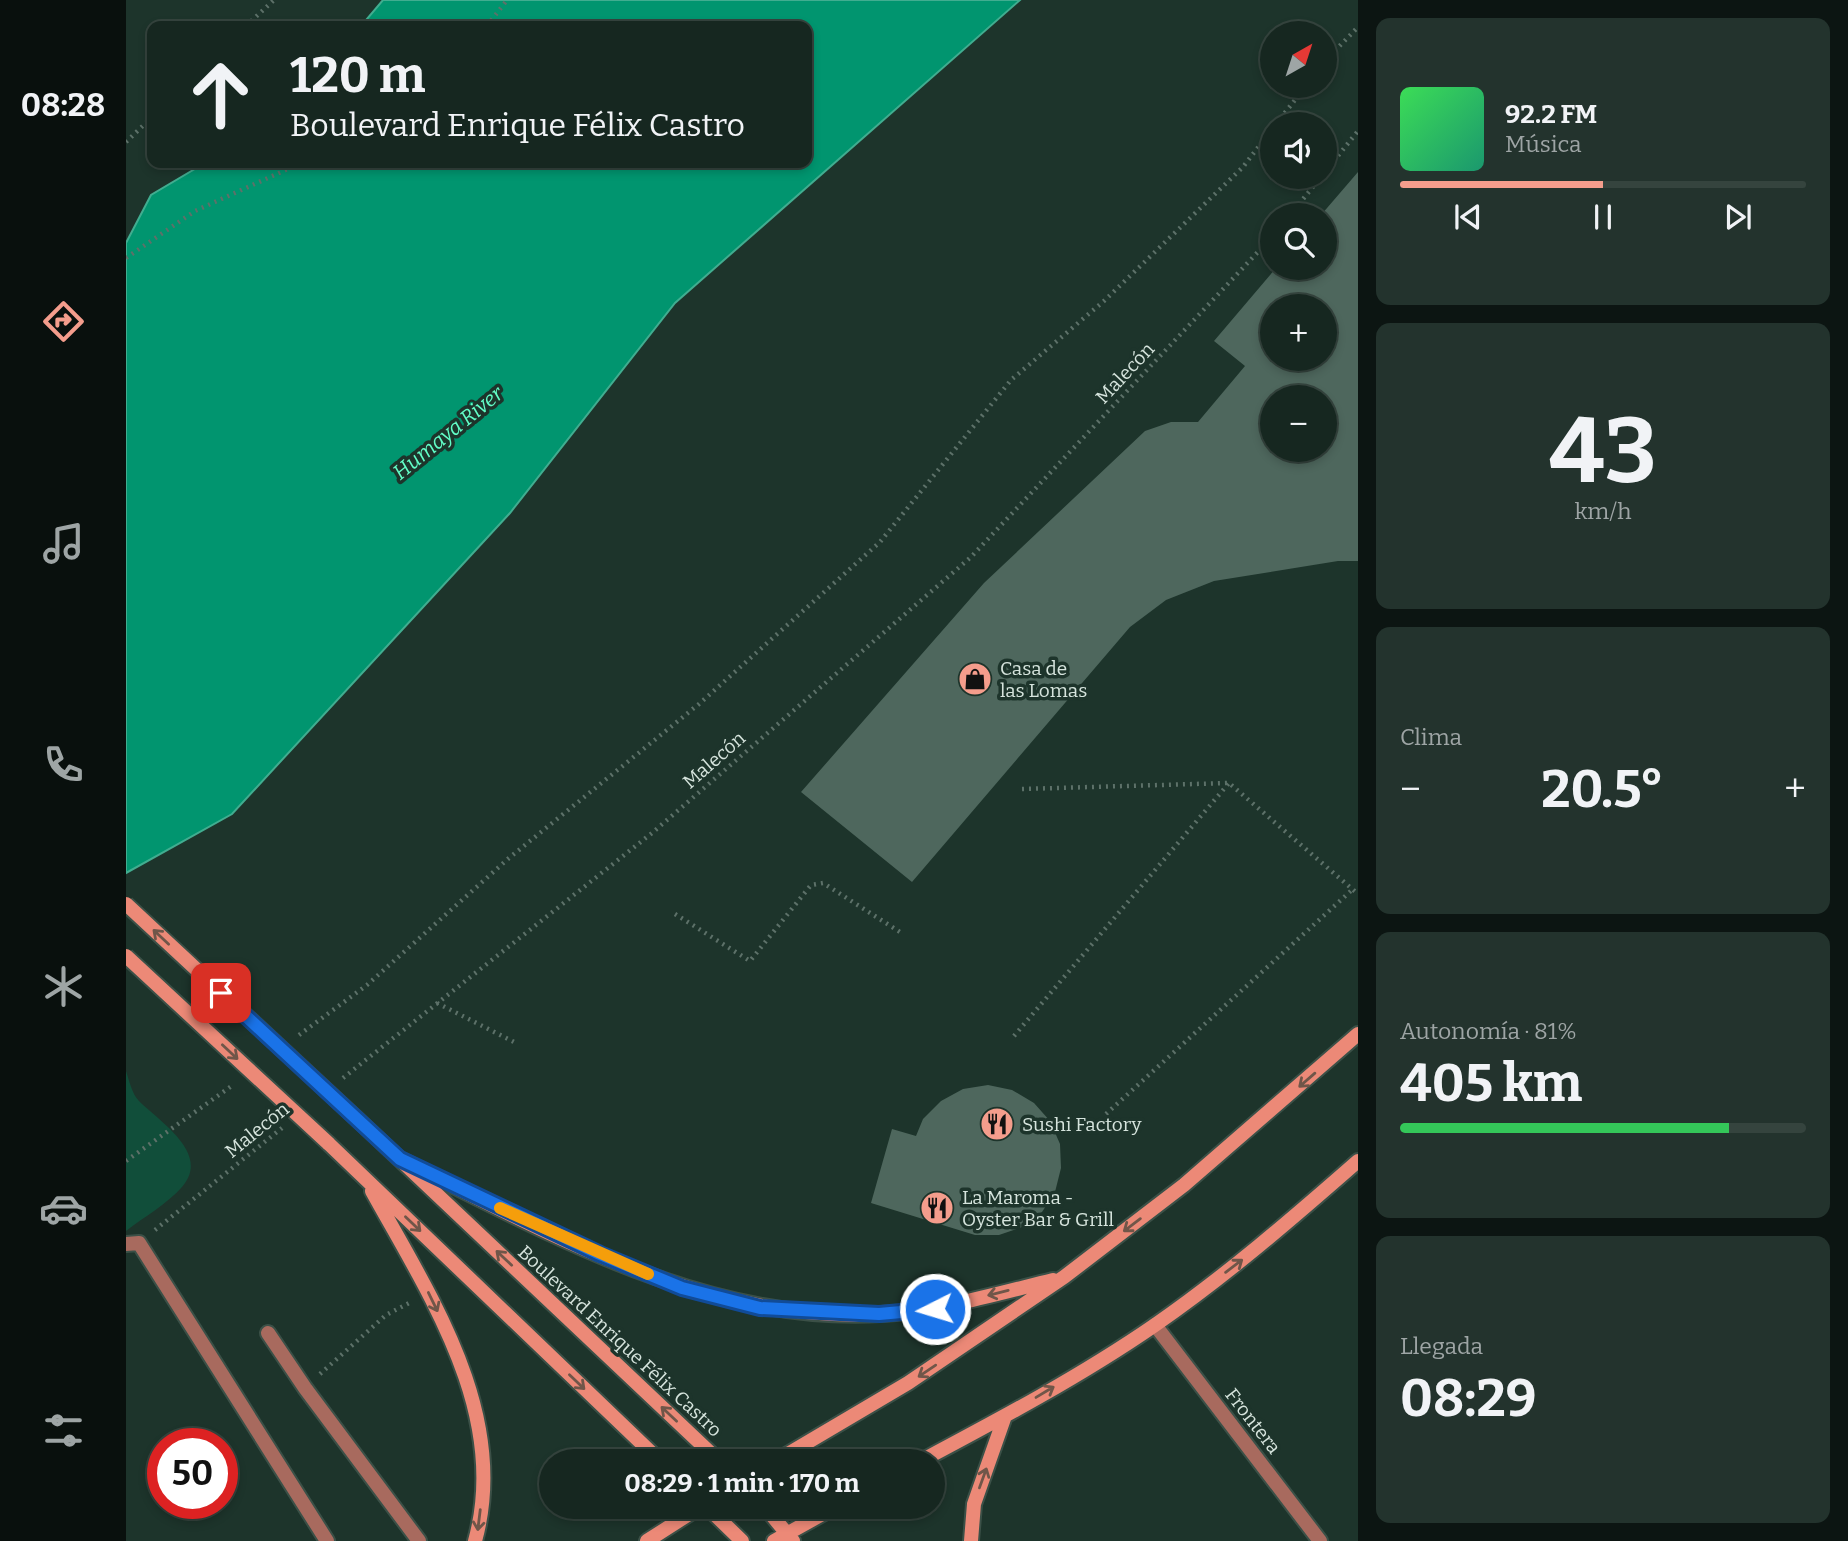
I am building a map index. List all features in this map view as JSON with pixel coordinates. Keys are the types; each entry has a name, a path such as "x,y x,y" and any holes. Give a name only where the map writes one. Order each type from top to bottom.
{"main road":[{"name":"Boulevard Enrique Félix Castro","path":"126,904 355,1116 706,1449"},
{"path":"126,956 328,1143 647,1449"},
{"path":"796,1449 908,1383 1064,1277 1184,1185 1358,1034"},
{"path":"400,1159 600,1254 682,1288 760,1308 857,1314 935,1309 1064,1277"},
{"path":"943,1449 1005,1416 1154,1325 1265,1242 1358,1161"},
{"path":"364,1178 428,1293 457,1352 476,1408 485,1473 475,1541"},
{"path":"971,1541 974,1504 1005,1416"},
{"path":"647,1541 681,1519"},
{"path":"720,1519 742,1541"},
{"path":"776,1519 791,1536"},
{"path":"774,1541 791,1536 817,1519"}],"street":[{"path":"132,1243 327,1541"},
{"name":"Frontera","path":"1154,1325 1320,1541"},
{"path":"268,1333 305,1388 419,1541"}],"path":[{"path":"251,21 274,0"},
{"path":"491,21 507,0"},
{"path":"1337,49 1358,27"},
{"path":"1285,112 1297,98"},
{"path":"126,142 147,122"},
{"path":"1337,157 1358,131"},
{"path":"290,1042 367,985 509,858 699,704 880,542 1011,380 1134,272 1243,167 1260,145"},
{"path":"126,258 195,211 290,168"},
{"path":"1300,203 1311,189"},
{"name":"Malecón","path":"335,1085 652,833 971,556 1260,250"},
{"path":"1014,1036 1229,783"},
{"path":"1022,789 1229,783 1358,894"},
{"path":"675,914 750,961 811,885 823,883 900,932"},
{"path":"1106,1114 1353,889"},
{"path":"437,1003 513,1042"},
{"path":"126,1161 235,1083"},
{"name":"Malecón","path":"132,1243 292,1120"},
{"path":"305,1388 386,1315 428,1293"}],"shaded area":[{"path":"126,1071 137,1098 179,1139 191,1162 190,1175 182,1187 126,1231"}],"water":[{"name":"Humaya River","path":"383,0 1020,0 675,303 510,513 232,814 126,873 126,243 151,195 197,168 812,168 812,21 365,21"}],"building":[{"path":"1358,172 1358,561 1338,561 1214,581 1166,600 1130,627 912,882 801,792 984,583 1145,431 1171,422 1198,422 1245,366 1214,341 1266,280 1337,280 1337,203 1331,203"},
{"path":"988,1085 1012,1090 1034,1103 1050,1121 1060,1144 1061,1168 1055,1192 1042,1212 1022,1227 999,1235 975,1235 871,1203 892,1129 916,1136 923,1119 941,1101 963,1089"}],"slow traffic":[{"path":"500,1208 648,1274"}],"place":[{"name":"Casa de las Lomas","path":"975,679"},
{"name":"Sushi Factory","path":"997,1124"},
{"name":"La Maroma - Oyster Bar & Grill","path":"937,1208"}],"route":[{"path":"221,993 400,1159 481,1200 600,1254 682,1288 760,1308 823,1314 879,1314 935,1309"}]}
